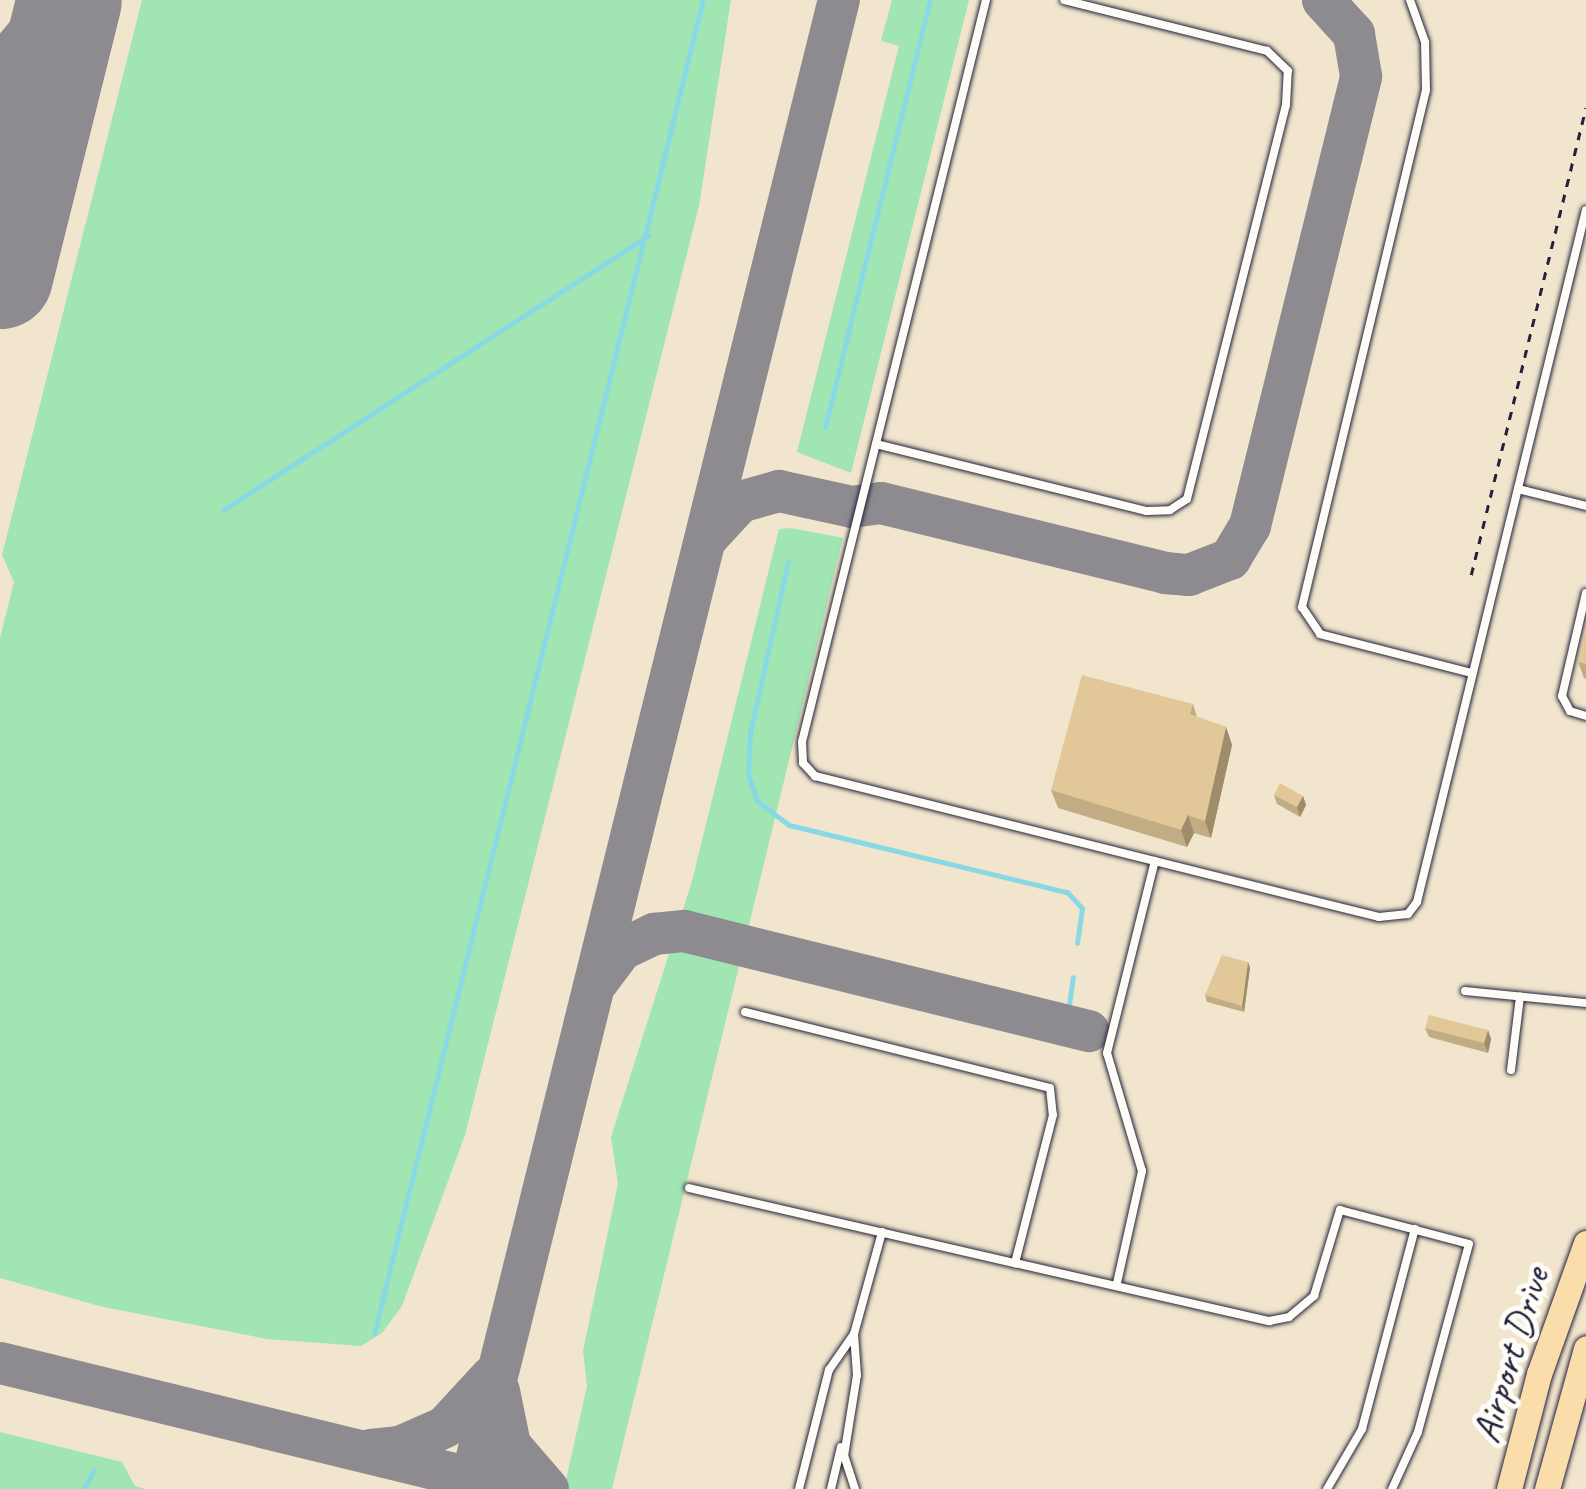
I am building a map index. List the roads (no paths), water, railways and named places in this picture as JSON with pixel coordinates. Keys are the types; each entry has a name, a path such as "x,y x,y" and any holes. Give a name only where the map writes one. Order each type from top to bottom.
{"main road":[{"name":"Airport Drive","path":"1509,1489 1543,1360 1586,1244"},
{"name":"Airport Drive","path":"1546,1489 1586,1348"}],"lane":[{"path":"986,0 802,742 807,770 1379,917 1408,914 1418,902 1586,210"},
{"path":"876,444 1146,511 1170,510 1187,498 1286,105 1288,71 1266,51 1064,0"},
{"path":"1410,0 1425,42 1426,90 1302,608 1320,634 1472,673"},
{"path":"1518,488 1586,506"},
{"path":"1586,593 1562,696 1570,711 1586,716"},
{"path":"1117,1283 1142,1171 1106,1052 1155,862"},
{"path":"1465,991 1586,1003"},
{"path":"1510,1070 1520,996"},
{"path":"745,1012 1050,1088 1053,1114 1014,1263"},
{"path":"689,1188 1117,1283 1269,1321 1289,1317 1314,1296 1340,1210 1469,1244 1418,1432 1392,1489"},
{"path":"1327,1489 1362,1429 1414,1229"},
{"path":"831,1489 857,1375 854,1334 882,1232"},
{"path":"800,1489 828,1370 854,1334"},
{"path":"845,1428 844,1456 855,1489"}],"waterway":[{"path":"374,1334 703,0"},
{"path":"825,427 930,0"},
{"path":"223,510 649,235"},
{"path":"788,562 750,733 748,774 757,801 789,825 1067,892 1082,908 1077,943"},
{"path":"1069,1005 1073,977"},
{"path":"84,1489 94,1469"}]}
